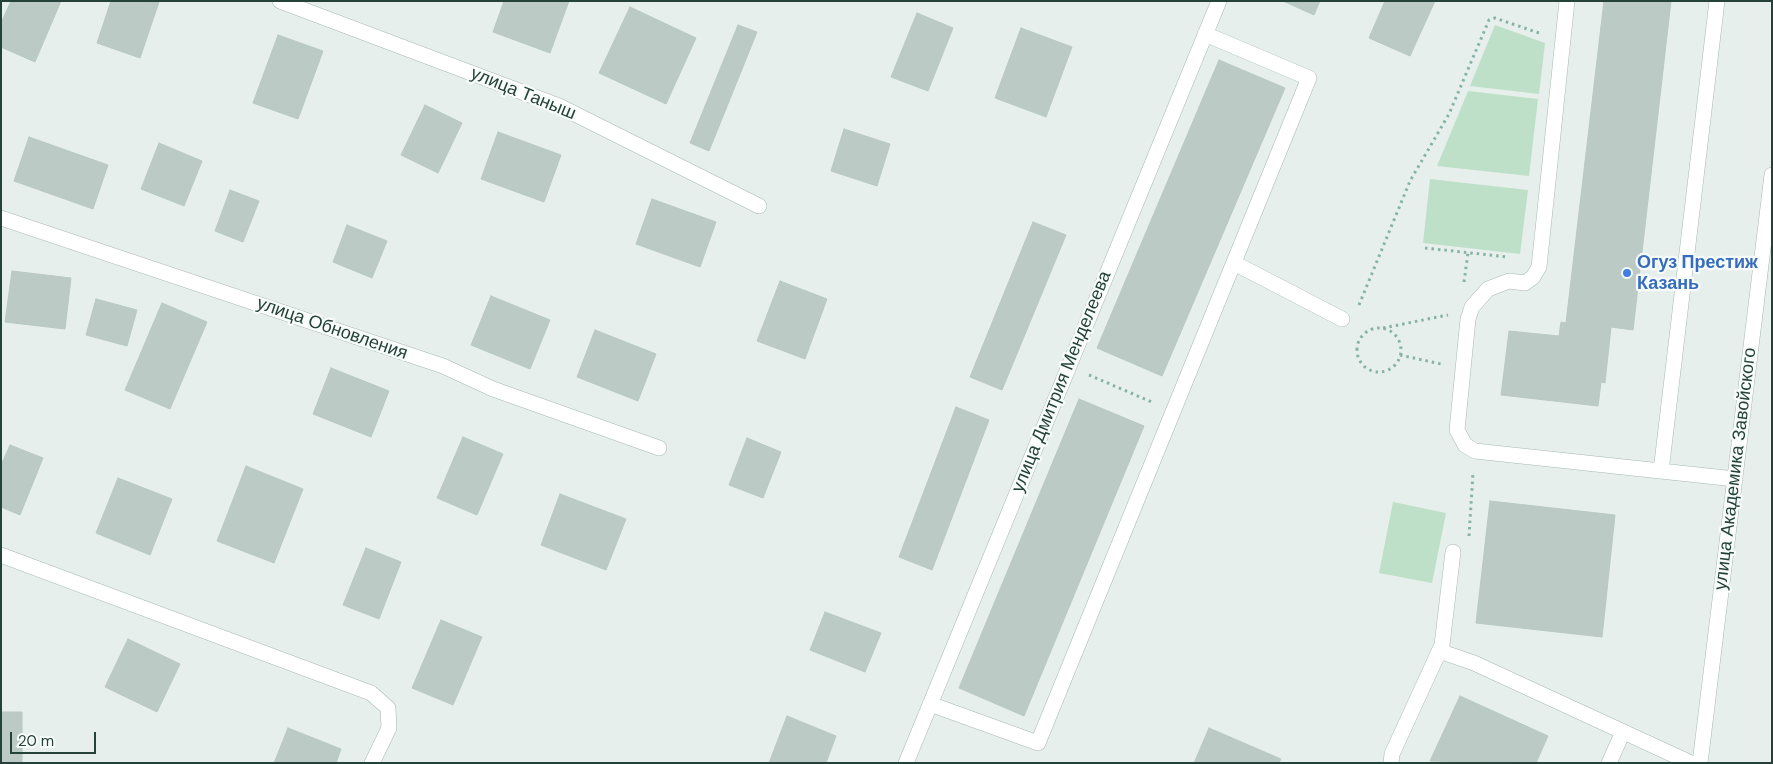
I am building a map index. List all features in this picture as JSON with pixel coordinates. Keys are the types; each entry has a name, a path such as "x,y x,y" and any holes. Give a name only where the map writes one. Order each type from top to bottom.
{"street":[{"name":"улица Таныш","path":"280,1 559,106 759,206"},
{"name":"улица Дмитрия Менделеева","path":"906,763 1219,1"},
{"path":"1567,1 1540,261 1536,272 1525,283 1509,281 1496,285 1480,296 1472,307 1468,319 1457,430 1465,445 1475,451 1735,479"},
{"path":"1662,471 1717,1"},
{"path":"930,704 1038,743 1309,78 1205,34"},
{"name":"улица Академика Завойского","path":"1700,763 1772,175"},
{"name":"улица Обновления","path":"1,218 444,366 493,389 659,448"},
{"path":"1234,262 1342,319"},
{"path":"1391,763 1392,754 1439,651 1446,630 1454,552"},
{"path":"1,555 371,693 388,708 389,728 372,763"},
{"path":"1439,651 1474,663 1691,763"},
{"path":"1609,763 1623,732"}],"path":[{"path":"1358,308 1410,181 1449,114 1490,18 1495,18 1564,42"},
{"path":"1424,248 1540,261"},
{"path":"1380,328 1387,330 1398,340 1400,355 1391,368 1376,372 1362,364 1358,357 1359,341 1369,331 1380,328 1460,312 1472,307"},
{"path":"1400,355 1462,369"},
{"path":"1080,372 1173,410"},
{"path":"1469,537 1475,451"}],"green space":[{"path":"1495,25 1545,43 1539,94 1470,86"},
{"path":"1468,91 1538,99 1529,176 1437,166"},
{"path":"1430,179 1528,190 1520,254 1423,243"},
{"path":"1393,502 1446,513 1432,583 1379,573"}],"building":[{"path":"11,1 61,1 35,62 1,47 1,23"},
{"path":"111,1 159,2 140,58 97,43"},
{"path":"504,1 569,1 550,53 493,32"},
{"path":"1283,1 1320,1 1314,15"},
{"path":"1385,1 1435,1 1410,56 1369,38"},
{"path":"1604,1 1671,1 1633,330 1611,327 1605,383 1601,382 1598,406 1501,395 1509,331 1559,336 1561,322 1566,323"},
{"path":"630,7 696,38 666,104 599,73"},
{"path":"917,13 953,28 928,91 891,77"},
{"path":"738,25 757,32 709,151 690,143"},
{"path":"1021,28 1072,47 1046,117 995,98"},
{"path":"278,35 323,51 298,119 253,103"},
{"path":"1219,60 1285,88 1162,376 1097,348"},
{"path":"425,105 462,123 438,173 401,155"},
{"path":"844,129 890,144 877,186 831,171"},
{"path":"498,132 561,155 544,202 481,179"},
{"path":"29,137 108,165 93,209 14,181"},
{"path":"159,143 202,161 184,206 141,189"},
{"path":"230,190 259,201 243,242 215,231"},
{"path":"652,199 716,222 700,267 636,244"},
{"path":"1033,222 1066,235 1002,390 970,377"},
{"path":"347,225 387,241 372,278 333,262"},
{"path":"12,271 71,278 65,329 5,322"},
{"path":"780,281 827,299 805,359 757,341"},
{"path":"491,296 550,320 530,369 471,345"},
{"path":"96,299 137,310 127,346 86,335"},
{"path":"162,303 207,322 170,409 125,390"},
{"path":"595,330 656,354 638,401 577,377"},
{"path":"331,368 389,391 371,437 313,414"},
{"path":"1079,399 1144,426 1024,716 959,688"},
{"path":"956,407 989,420 932,570 899,557"},
{"path":"463,437 503,454 477,515 437,498"},
{"path":"747,438 781,452 763,498 729,485"},
{"path":"10,445 43,458 20,515 1,507 1,465"},
{"path":"246,466 303,489 274,563 217,541"},
{"path":"118,478 172,499 150,555 96,533"},
{"path":"560,494 626,519 606,570 541,545"},
{"path":"1490,501 1615,515 1602,637 1476,623"},
{"path":"366,548 401,562 379,619 343,605"},
{"path":"825,612 881,633 865,672 810,650"},
{"path":"441,620 482,637 453,705 412,688"},
{"path":"128,639 180,664 157,712 105,687"},
{"path":"1460,696 1548,736 1536,763 1430,761"},
{"path":"1,712 22,712 22,763 1,763"},
{"path":"787,716 836,736 826,763 769,763"},
{"path":"288,728 341,749 336,763 274,763"},
{"path":"1209,728 1281,759 1279,763 1194,763"}],"place":[{"name":"Огуз Престиж Казань","path":"1627,273"}]}
